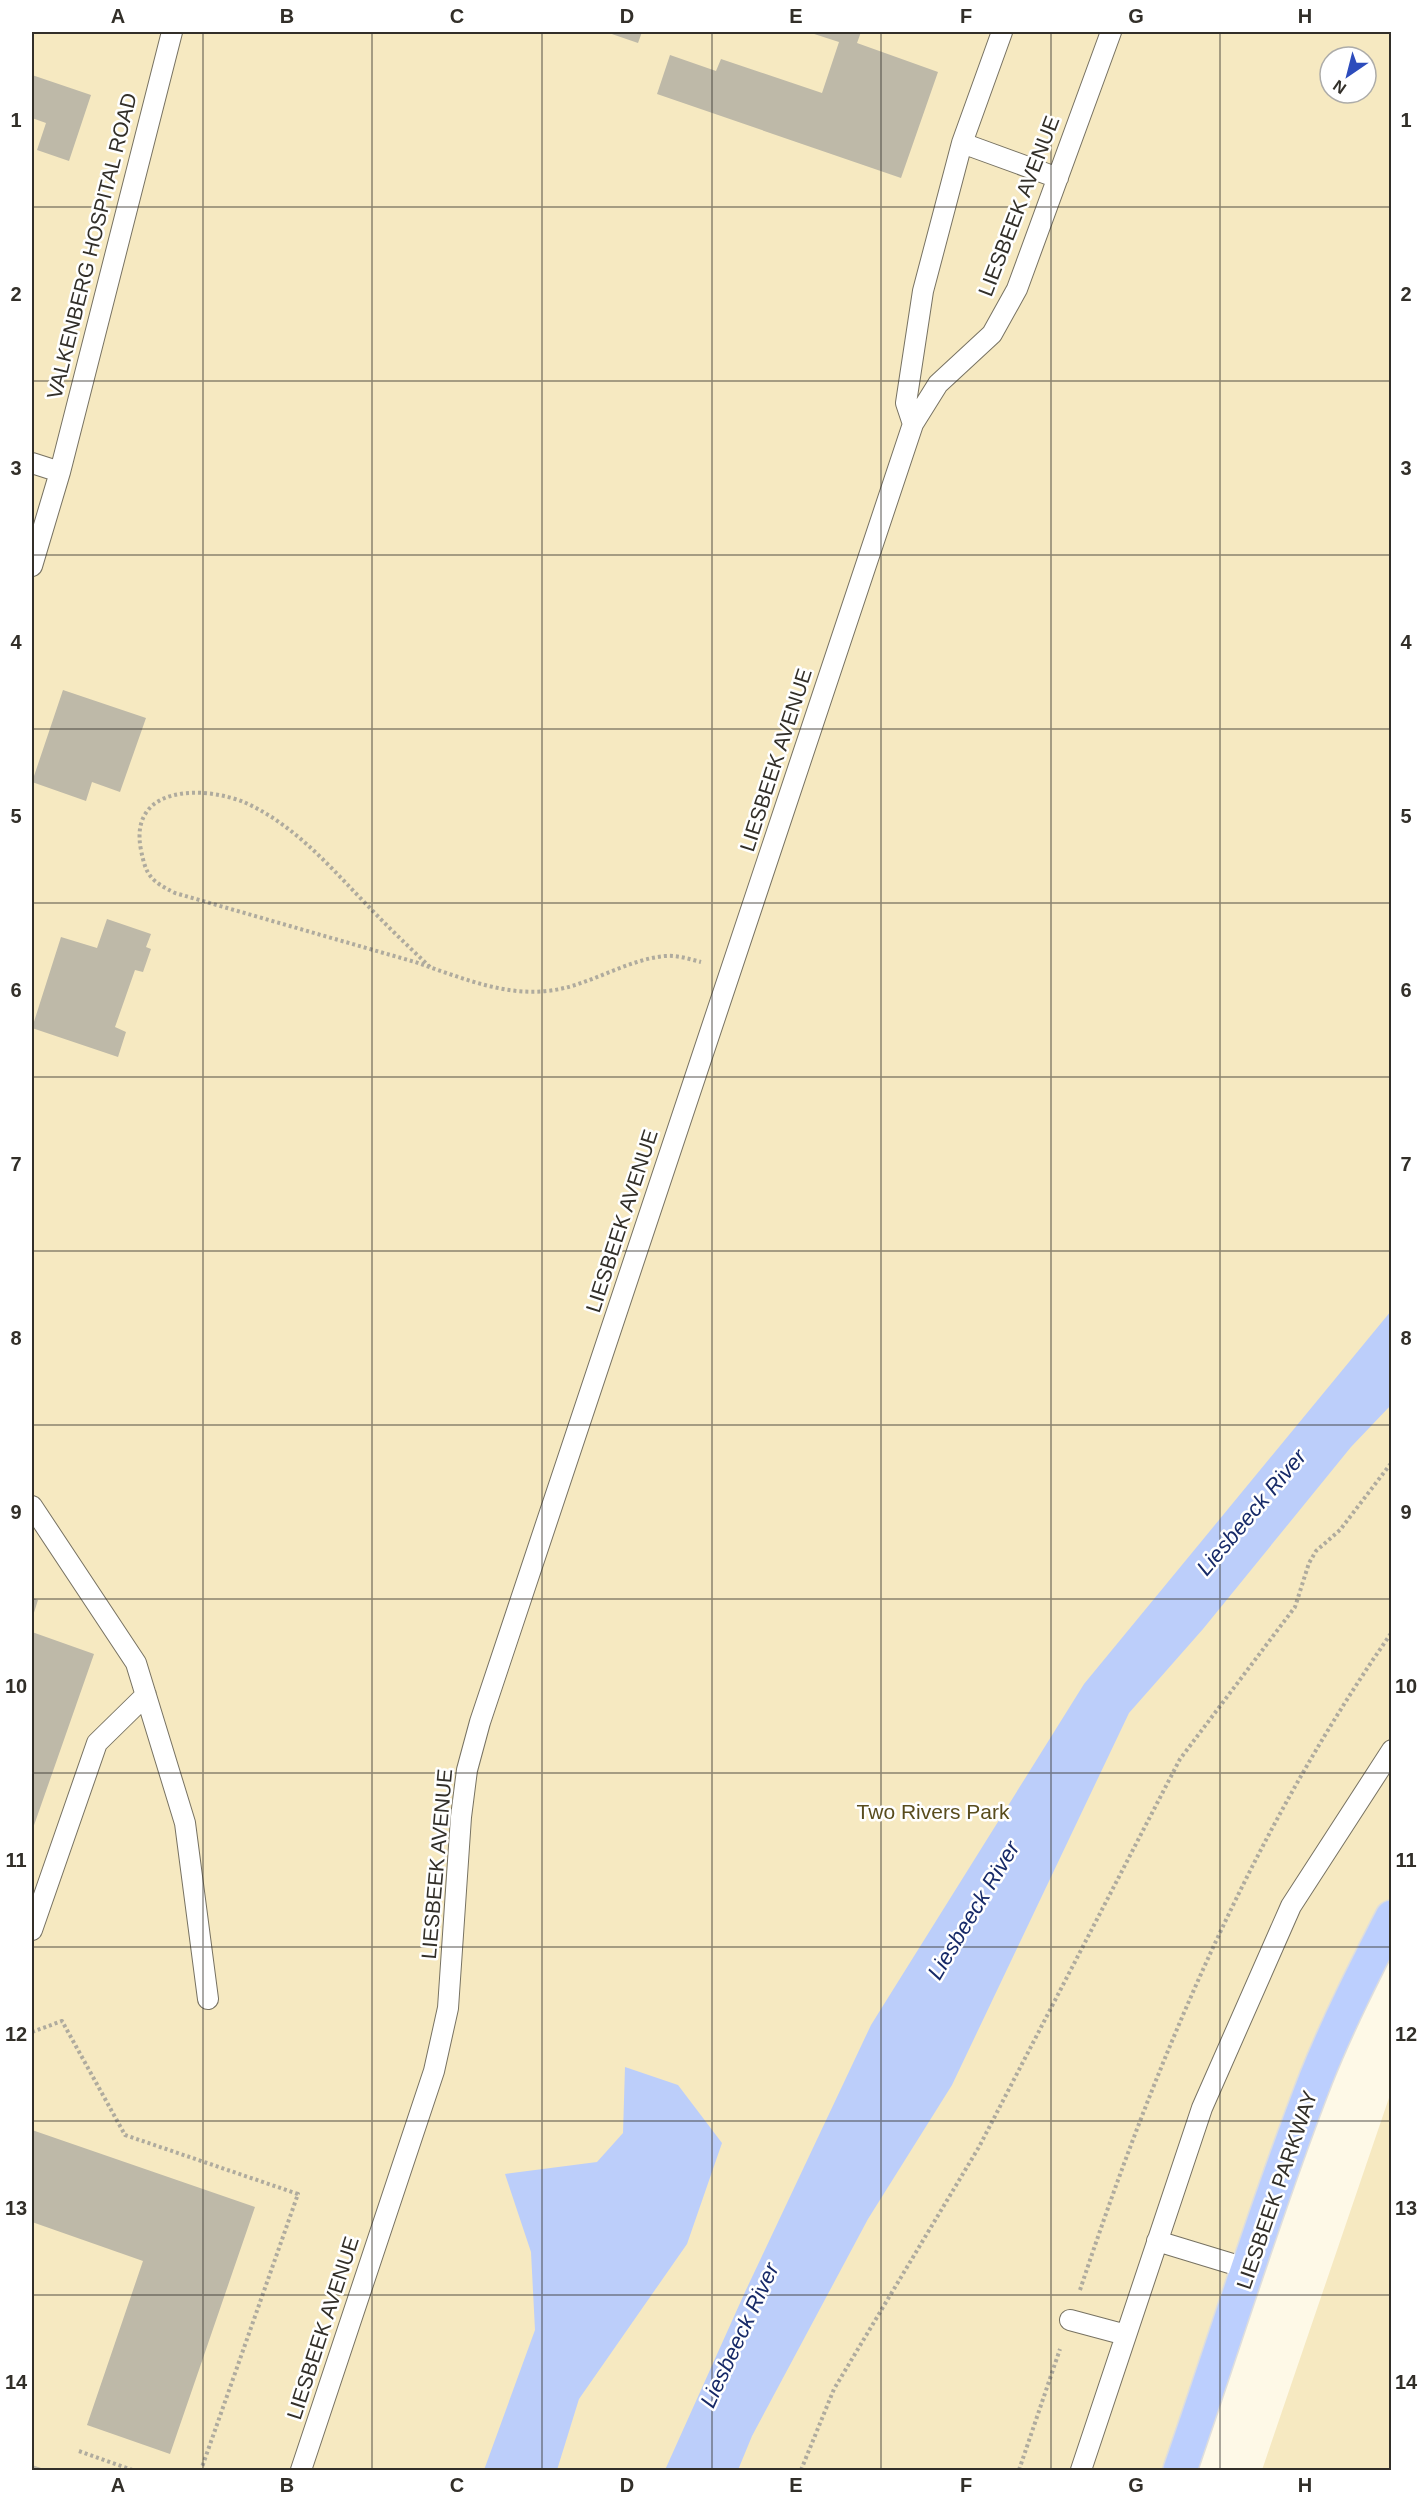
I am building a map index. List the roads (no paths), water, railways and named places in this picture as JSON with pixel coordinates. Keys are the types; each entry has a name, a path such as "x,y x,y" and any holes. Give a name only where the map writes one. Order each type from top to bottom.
{"main road":[{"name":"LIESBEEK PARKWAY","path":"1180,2470 1280,2174 1317,2076 1359,1980 1392,1917"}],"lane":[{"name":"VALKENBERG HOSPITAL ROAD","path":"32,566 60,472 171,32"},
{"path":"913,424 906,403 923,291 962,143 1002,32"},
{"name":"LIESBEEK AVENUE","path":"301,2470 434,2071 448,2008 461,1817 467,1770 480,1722 913,424 938,384 992,334 1017,289 1111,32"},
{"path":"962,143 1058,178"},
{"path":"32,463 60,472"},
{"path":"32,1506 136,1663 185,1823 208,1999"},
{"path":"32,1930 97,1743 146,1695"},
{"path":"1081,2470 1202,2108 1291,1906 1392,1749"},
{"path":"1157,2241 1249,2269"},
{"path":"1070,2320 1126,2335"}],"water":[{"name":"Liesbeeck River","path":"1391,1311 1391,1405 1351,1447 1203,1629 1129,1713 952,2085 868,2219 752,2436 738,2470 665,2470 745,2292 871,2025 1084,1684"},
{"path":"625,2067 678,2085 722,2143 687,2244 579,2399 557,2470 484,2470 535,2330 531,2252 505,2174 597,2162 623,2133"}],"park label":[{"name":"Two Rivers Park","path":"933,1812"}]}
